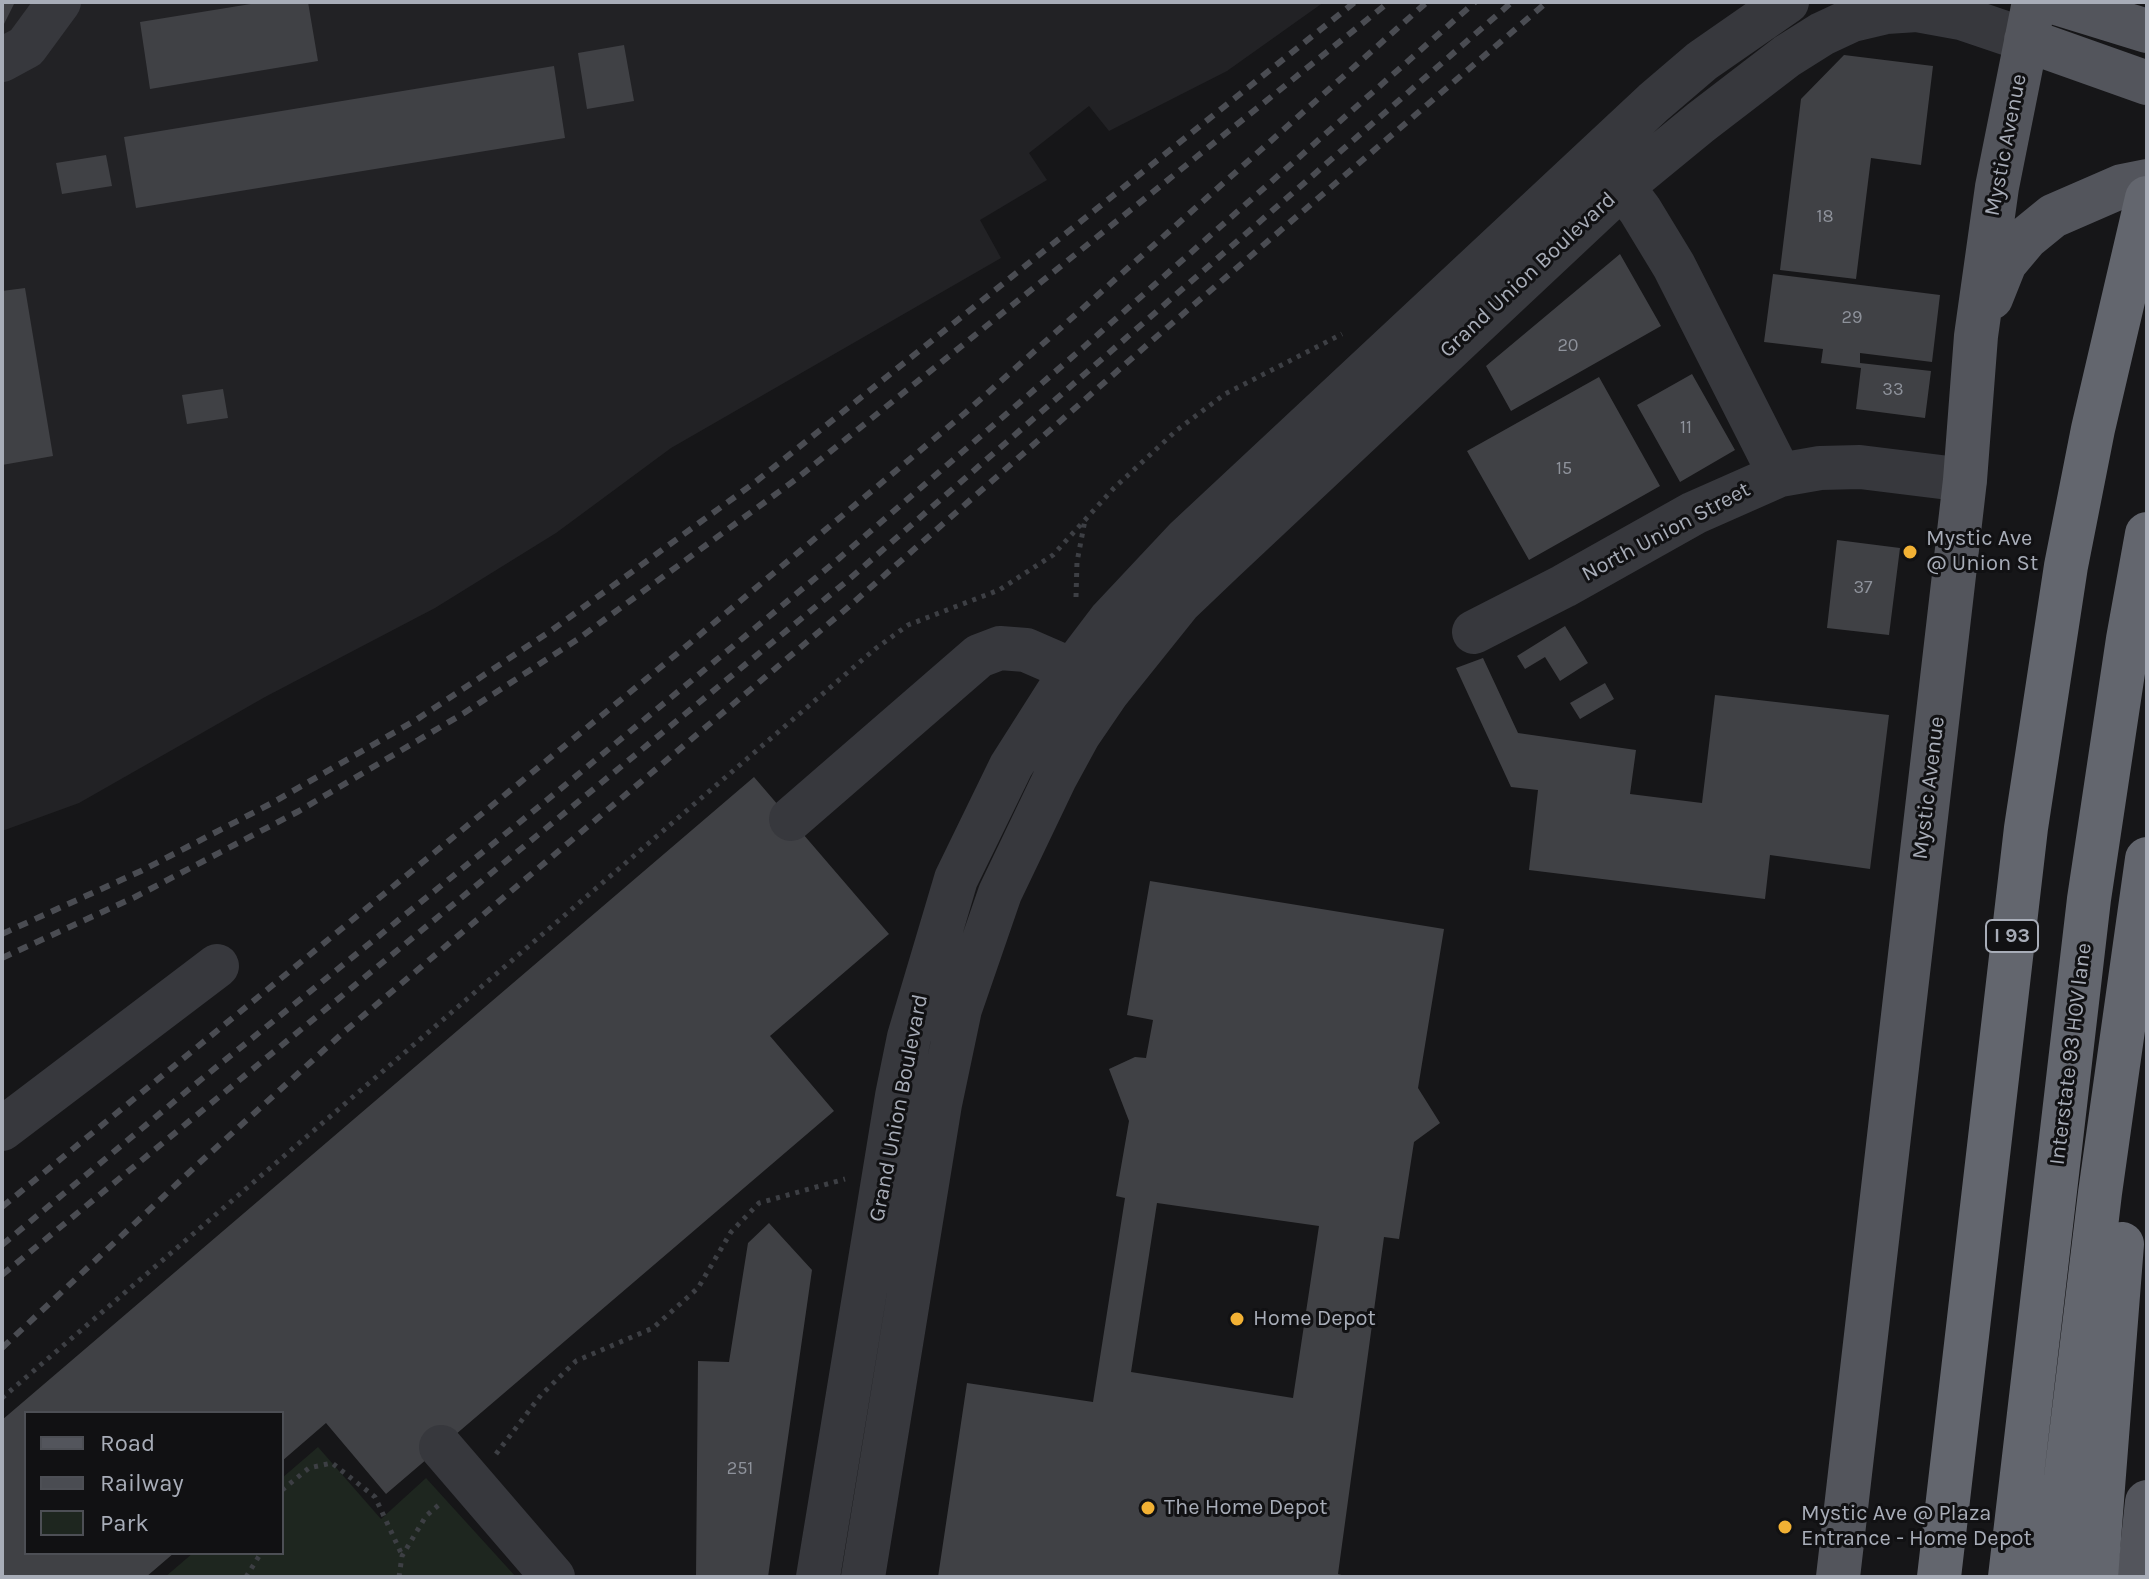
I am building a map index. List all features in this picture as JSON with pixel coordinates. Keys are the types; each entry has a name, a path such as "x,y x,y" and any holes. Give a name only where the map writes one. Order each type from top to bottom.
{"highway":[{"name":"I 93","path":"1939,1577 2026,828 2066,566 2093,429 2147,198"},
{"name":"Interstate 93 HOV lane","path":"2010,1577 2089,899 2125,655 2147,534"},
{"path":"2054,1577 2100,1193 2147,859"},
{"path":"2096,1577 2147,918"}],"main road":[{"path":"2053,2 2147,31"},
{"path":"2030,21 2147,83"},
{"name":"Mystic Avenue","path":"1838,1577 1965,480 1976,336 1997,187 2030,21"},
{"path":"1976,336 2005,263 2026,238 2053,216 2122,186 2147,181"},
{"path":"2139,1577 2147,1502"}],"street":[{"path":"2,60 26,47 59,2"},
{"name":"Grand Union Boulevard","path":"863,1577 940,1104 960,1009 1000,893 1079,734 1089,682 1110,620 1186,539 1610,170 1702,61 1787,2"},
{"name":"Grand Union Boulevard","path":"1610,170 1701,122 1787,56 1852,20 1886,12 1917,10 1977,22 2030,21"},
{"path":"1610,170 1657,236 1780,475"},
{"name":"North Union Street","path":"1474,632 1694,513 1780,475 1820,468 1860,467 1965,480"},
{"path":"791,819 979,656 1000,648 1026,650 1089,682"},
{"name":"Grand Union Boulevard","path":"818,1577 909,1037 938,934 956,879 1004,779 1089,682"},
{"path":"1004,779 1044,800"},
{"path":"2,1129 217,966"},
{"path":"454,1464 553,1577"}],"path":[{"path":"2,1398 875,649 908,625 999,590 1053,555 1114,488 1177,430 1225,394 1331,342"},
{"path":"1076,604 1077,562 1085,519"},
{"path":"399,1577 402,1556 454,1464 501,1450 541,1395 576,1361 653,1328 698,1288 731,1232 759,1203 885,1168"},
{"path":"284,1488 309,1468 332,1463 375,1497 402,1556"},
{"path":"246,1577 260,1555"}],"shaded area":[{"path":"2,2 1324,2 1227,71 1109,131 1089,106 1029,153 1047,180 980,220 1001,258 671,448 556,533 435,608 265,697 79,803 2,831"}],"green space":[{"path":"318,1447 381,1519 426,1478 516,1577 165,1577 191,1555 284,1555 284,1476"}],"building":[{"path":"2,2 15,2 2,28"},
{"path":"263,2 308,2 318,61 150,89 140,22"},
{"path":"624,45 634,101 587,109 578,53"},
{"path":"1844,55 1933,66 1921,165 1871,158 1856,279 1780,270 1801,99"},
{"path":"554,66 565,138 136,208 124,137"},
{"path":"106,155 112,186 62,194 56,163"},
{"path":"1620,254 1661,326 1511,411 1486,366"},
{"path":"1773,274 1940,295 1932,362 1860,353 1860,363 1931,371 1925,418 1856,409 1861,368 1821,363 1823,349 1764,342"},
{"path":"25,288 53,456 2,465 2,291"},
{"path":"1692,374 1735,450 1680,482 1637,405"},
{"path":"1599,377 1660,486 1529,560 1467,451"},
{"path":"223,389 228,418 187,424 182,395"},
{"path":"1837,540 1900,548 1889,635 1827,628"},
{"path":"1565,626 1588,663 1560,681 1545,657 1525,669 1517,656"},
{"path":"1483,658 1518,733 1636,750 1630,794 1702,803 1715,695 1889,715 1870,869 1770,855 1765,899 1529,870 1538,790 1511,787 1456,668"},
{"path":"1605,683 1614,699 1580,719 1570,703"},
{"path":"754,777 889,934 770,1036 834,1111 386,1494 326,1423 284,1459 284,1411 24,1411 24,1555 172,1555 146,1577 2,1577 2,1420"},
{"path":"1150,881 1444,929 1418,1088 1440,1123 1414,1142 1399,1239 1384,1237 1338,1574 1349,1577 938,1577 967,1383 1093,1402 1125,1198 1116,1196 1129,1121 1109,1069 1135,1057 1146,1058 1153,1020 1127,1015","holes":["1157,1203 1319,1226 1293,1398 1131,1372"]},
{"path":"769,1223 812,1270 768,1577 696,1577 698,1361 729,1362 748,1243"}],"railway":[{"path":"2,934 141,871 272,803 416,720 552,630 754,483 1355,2"},
{"path":"2,958 135,897 299,811 464,713 578,639 795,480 1389,2"},
{"path":"2,1207 684,648 965,413 1427,2"},
{"path":"2,1245 836,561 1475,2"},
{"path":"2,1275 847,581 1512,2"},
{"path":"2,1348 345,1031 846,609 1155,338 1547,2"}],"place":[{"name":"Mystic Ave @ Union St","path":"1910,552"},
{"name":"Home Depot","path":"1237,1319"},
{"name":"The Home Depot","path":"1148,1508"},
{"name":"Mystic Ave @ Plaza Entrance - Home Depot","path":"1785,1527"}]}
